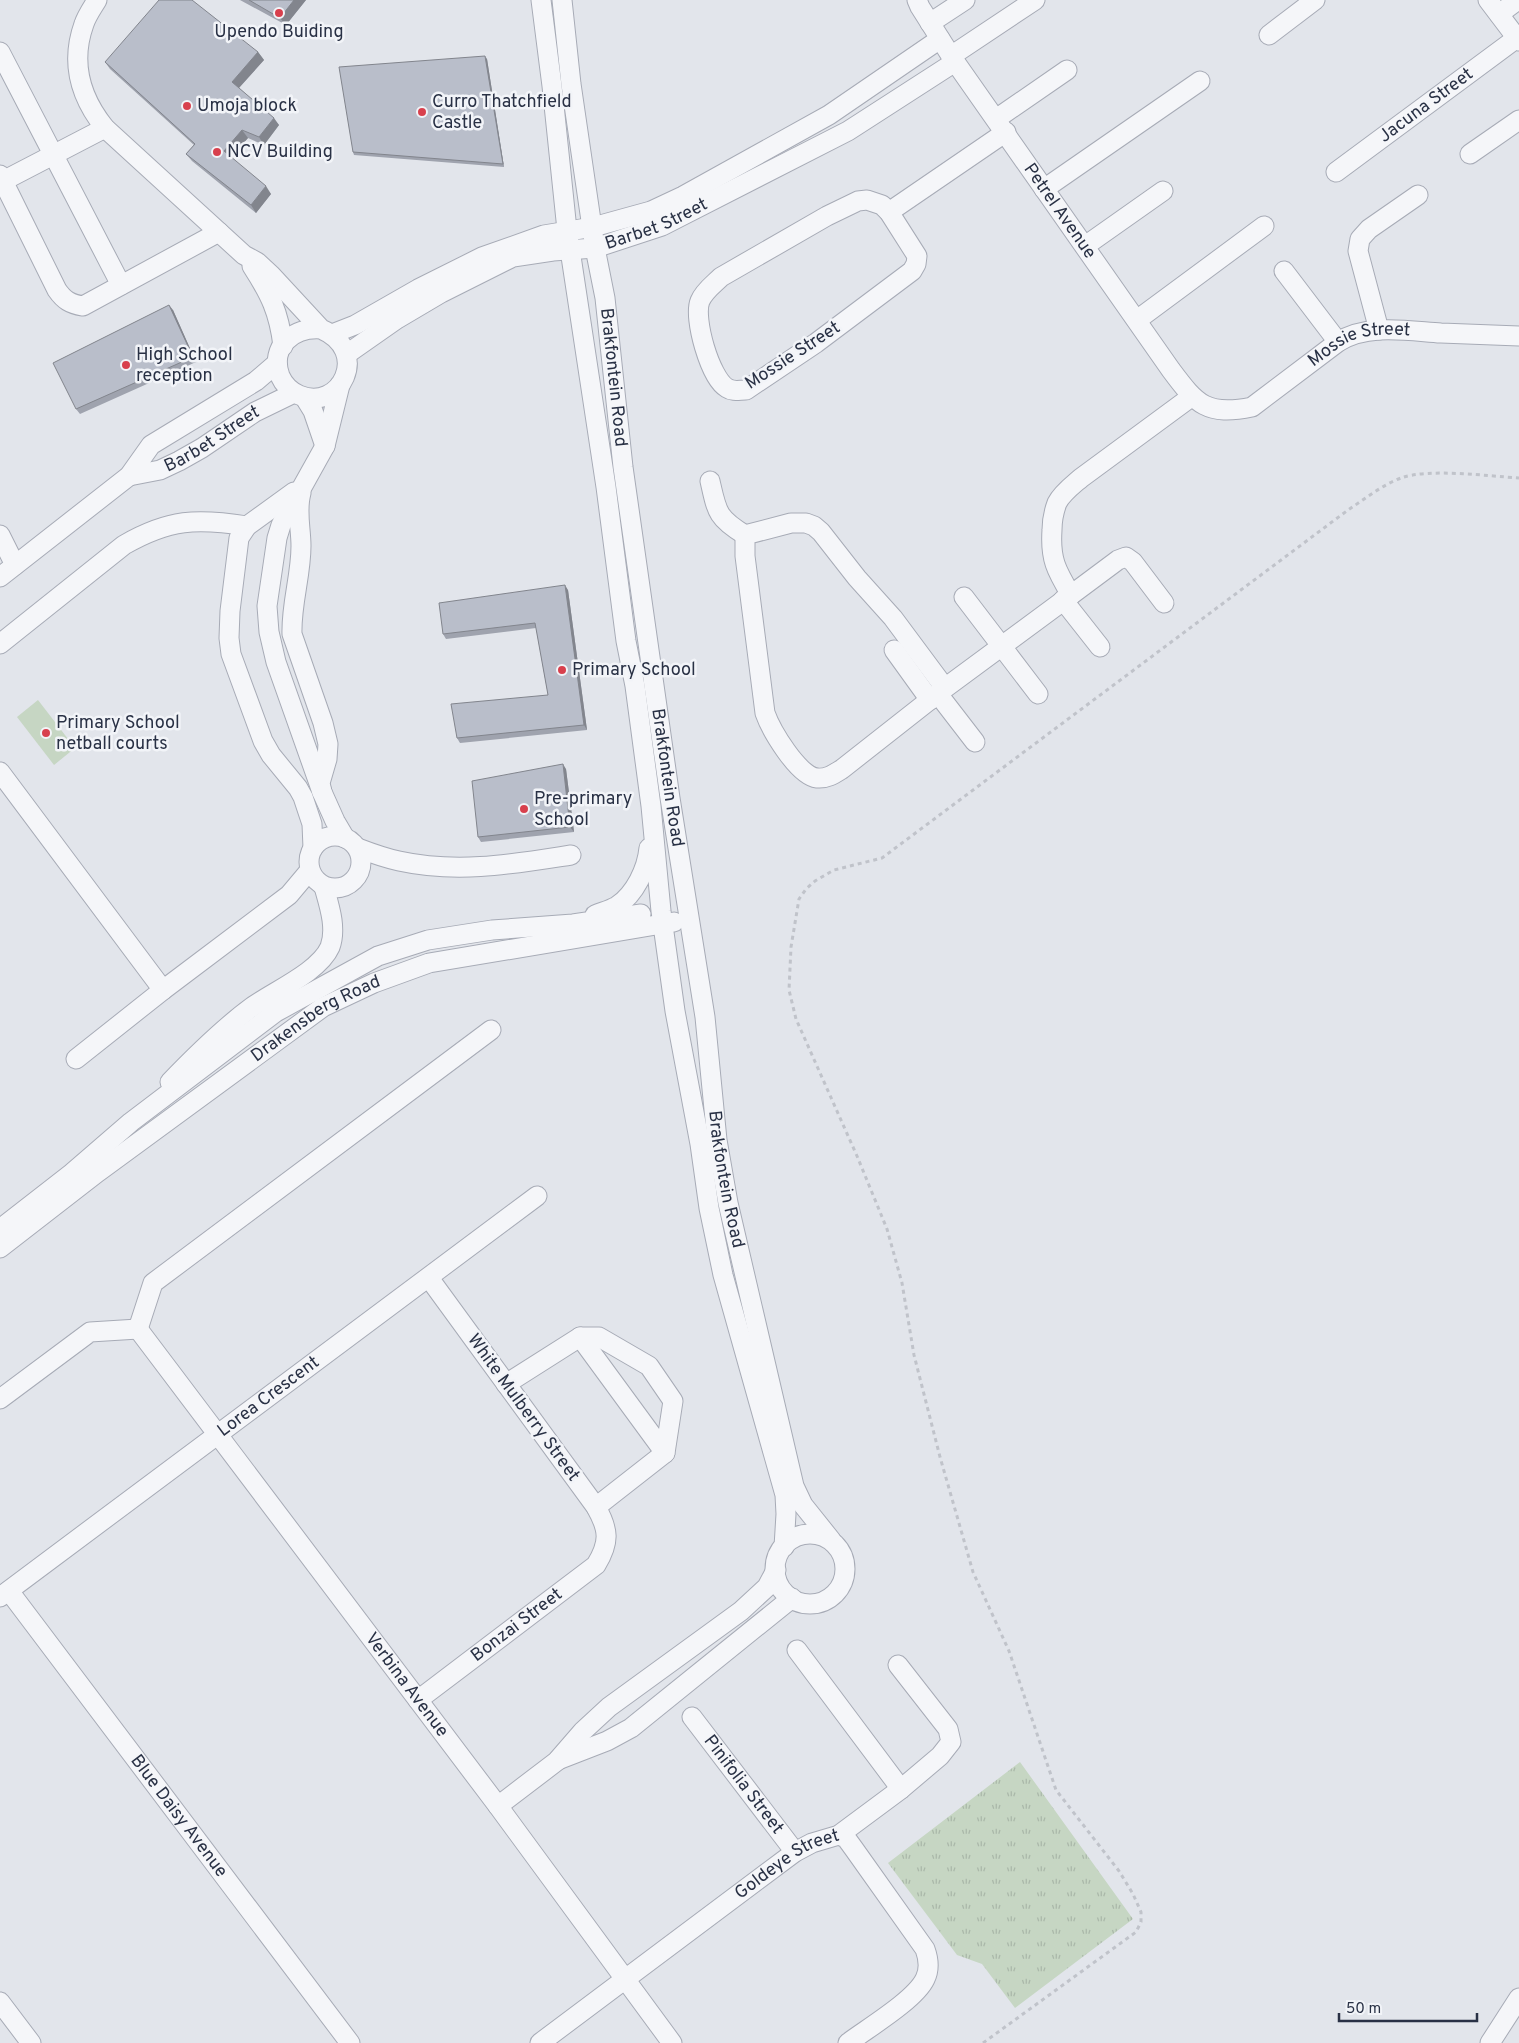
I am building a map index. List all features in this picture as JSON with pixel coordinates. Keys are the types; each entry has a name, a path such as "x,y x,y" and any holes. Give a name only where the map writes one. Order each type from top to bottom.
{"street":[{"path":"97,0 84,23 78,53 78,75 83,95 92,113 104,128 219,232 244,254 258,262 327,331 338,339 347,354 347,370 340,385 325,446 281,525 277,538 267,606 269,632 276,662 322,792 335,821 352,843 362,864 356,880 349,885 332,889 318,880"},
{"name":"Brakfontein Road","path":"541,0 552,86 566,230 606,487 626,641 635,686 651,806 674,1011 700,1144 708,1208 723,1275 785,1495 784,1547"},
{"name":"Brakfontein Road","path":"562,0 595,248 605,298 623,467 670,798 704,1017 718,1140 735,1234 794,1486 802,1505 830,1540"},
{"name":"Petrel Avenue","path":"917,0 948,51 1191,397"},
{"path":"930,22 965,0"},
{"path":"948,51 1014,0"},
{"path":"948,51 1035,0"},
{"path":"1269,35 1316,0"},
{"path":"1495,5 1518,0"},
{"name":"Jacuna Street","path":"1336,172 1518,40 1495,5"},
{"name":"Barbet Street","path":"327,331 355,325 418,289 482,257 544,234 593,227 651,211 683,196 846,104 948,51"},
{"name":"Barbet Street","path":"347,354 397,319 441,293 490,268 526,254 595,248 662,226 858,125 948,51"},
{"path":"0,52 121,285"},
{"path":"889,212 1001,126 1067,70"},
{"path":"1041,184 1200,81"},
{"path":"1041,184 1178,83"},
{"path":"846,104 858,125"},
{"path":"1470,154 1519,120"},
{"path":"104,128 2,178 63,299 73,305 82,306 219,232"},
{"path":"1086,246 1163,191"},
{"path":"1379,330 1358,251 1360,240 1369,229 1418,195"},
{"name":"Mossie Street","path":"867,200 882,205 889,212 917,256 916,264 912,271 816,343 746,390 735,391 727,388 720,382 712,370 707,356 697,312 700,300 708,290 729,273 826,216 858,201 867,200"},
{"path":"1133,315 1264,226"},
{"path":"244,254 274,306 280,323 282,380 313,411 325,446"},
{"path":"1133,315 1207,255"},
{"path":"1284,271 1338,342"},
{"path":"280,354 290,337 299,331 310,328 327,331"},
{"name":"Mossie Street","path":"1191,397 1201,404 1216,408 1235,410 1252,407 1338,342 1359,333 1379,330 1519,336"},
{"name":"Barbet Street","path":"0,577 129,476 151,445 256,382 280,354"},
{"path":"299,395 324,396 340,385"},
{"name":"Barbet Street","path":"129,476 160,470 179,461 202,448 255,412 299,395"},
{"path":"1100,648 1067,597 1051,554 1052,522 1057,503 1081,478 1191,397"},
{"path":"305,479 276,506 247,526 239,538 229,624 232,654 263,741 270,755 298,788 303,797 312,824 313,848"},
{"path":"305,479 298,503 301,544 300,567 291,618 292,634 323,723 328,744 327,759 320,783 322,792"},
{"path":"710,481 717,509 722,519 746,535 791,523 806,522 821,532 857,578 892,618 938,694 975,742"},
{"path":"0,644 124,545 142,535 158,528 182,522 203,521 247,526"},
{"path":"0,535 15,565"},
{"path":"746,535 745,556 765,713 769,724 798,766 805,773 815,778 826,778 842,769 938,694 1118,560 1126,557 1133,562 1164,603"},
{"path":"964,597 1038,694"},
{"path":"894,650 938,694"},
{"path":"0,772 163,990"},
{"path":"573,924 617,905 633,890 644,871 648,856 651,806"},
{"path":"132,1122 191,1060 222,1031 253,1007 319,962 328,951 332,934 332,916 310,855 319,841 327,837 336,836 399,862 459,868 494,867 571,855"},
{"path":"360,872 399,862"},
{"path":"76,1059 163,990 289,895 318,880"},
{"name":"Drakensberg Road","path":"0,1229 72,1173 132,1122 276,1012 378,956 428,940 492,930 688,914"},
{"name":"Drakensberg Road","path":"0,1248 98,1172 323,1007 374,983 429,963 662,917"},
{"path":"0,1399 90,1332 138,1329 153,1283 491,1030"},
{"name":"Lorea Crescent","path":"4,1594 537,1196"},
{"path":"715,1236 735,1234"},
{"name":"White Mulberry Street","path":"429,1278 596,1507 607,1531 606,1542"},
{"name":"Verbina Avenue","path":"138,1329 498,1806 672,2043"},
{"path":"506,1384 580,1337 599,1337 649,1366 673,1400 665,1453 596,1507"},
{"path":"580,1337 665,1453"},
{"path":"498,1806 556,1761 583,1731 609,1707 741,1611 757,1597 767,1587 776,1570 779,1554 784,1547 801,1535 821,1536 830,1540 838,1548 845,1567 844,1578 840,1588 832,1596 823,1601 807,1603 792,1598 780,1586 776,1570"},
{"name":"Bonzai Street","path":"418,1700 596,1565 602,1555 606,1542"},
{"name":"Blue Daisy Avenue","path":"4,1594 350,2043"},
{"path":"556,1761 607,1742 631,1728 792,1598"},
{"path":"797,1650 901,1789"},
{"path":"838,1835 901,1789 940,1756 951,1742 948,1729 898,1665"},
{"name":"Pinifolia Street","path":"692,1717 794,1852"},
{"name":"Goldeye Street","path":"540,2043 794,1852 812,1843 838,1835 846,1838 925,1949 928,1958 928,1969 920,1988 848,2043"},
{"path":"1490,2043 1519,1998"},
{"path":"0,2002 31,2043"}],"path":[{"path":"983,2043 1136,1932 1141,1922 1141,1912 1119,1871 1056,1790 1009,1651 973,1572 916,1364 902,1283 887,1229 796,1019 789,990 791,946 799,899 810,885 834,870 882,858 1332,522 1387,484 1402,478 1428,474 1519,478"}],"green space":[{"name":"Primary School netball courts","path":"38,700 75,748 54,765 17,717"},
{"path":"1020,1762 1133,1919 1015,2008 982,1964 957,1955 888,1863"}],"building":[{"name":"Umoja block","path":"159,0 192,0 258,52 232,82 274,118 259,137 242,130 224,151 266,186 251,205 186,154 195,144 105,62"},
{"path":"249,0 294,0 280,18"},
{"name":"Curro Thatchfield Castle","path":"485,56 503,164 353,152 339,67"},
{"name":"High School reception","path":"169,305 193,357 76,409 53,363"},
{"name":"Primary School","path":"565,585 584,725 457,738 451,704 548,695 535,623 443,634 439,603"},
{"name":"Pre-primary School","path":"563,764 570,827 478,837 472,781"}],"place":[{"name":"Upendo Buiding","path":"279,13"},
{"name":"Umoja block","path":"187,106"},
{"name":"Curro Thatchfield Castle","path":"422,112"},
{"name":"NCV Building","path":"217,152"},
{"name":"High School reception","path":"126,365"},
{"name":"Primary School","path":"562,670"},
{"name":"Primary School netball courts","path":"46,733"},
{"name":"Pre-primary School","path":"524,809"}]}
